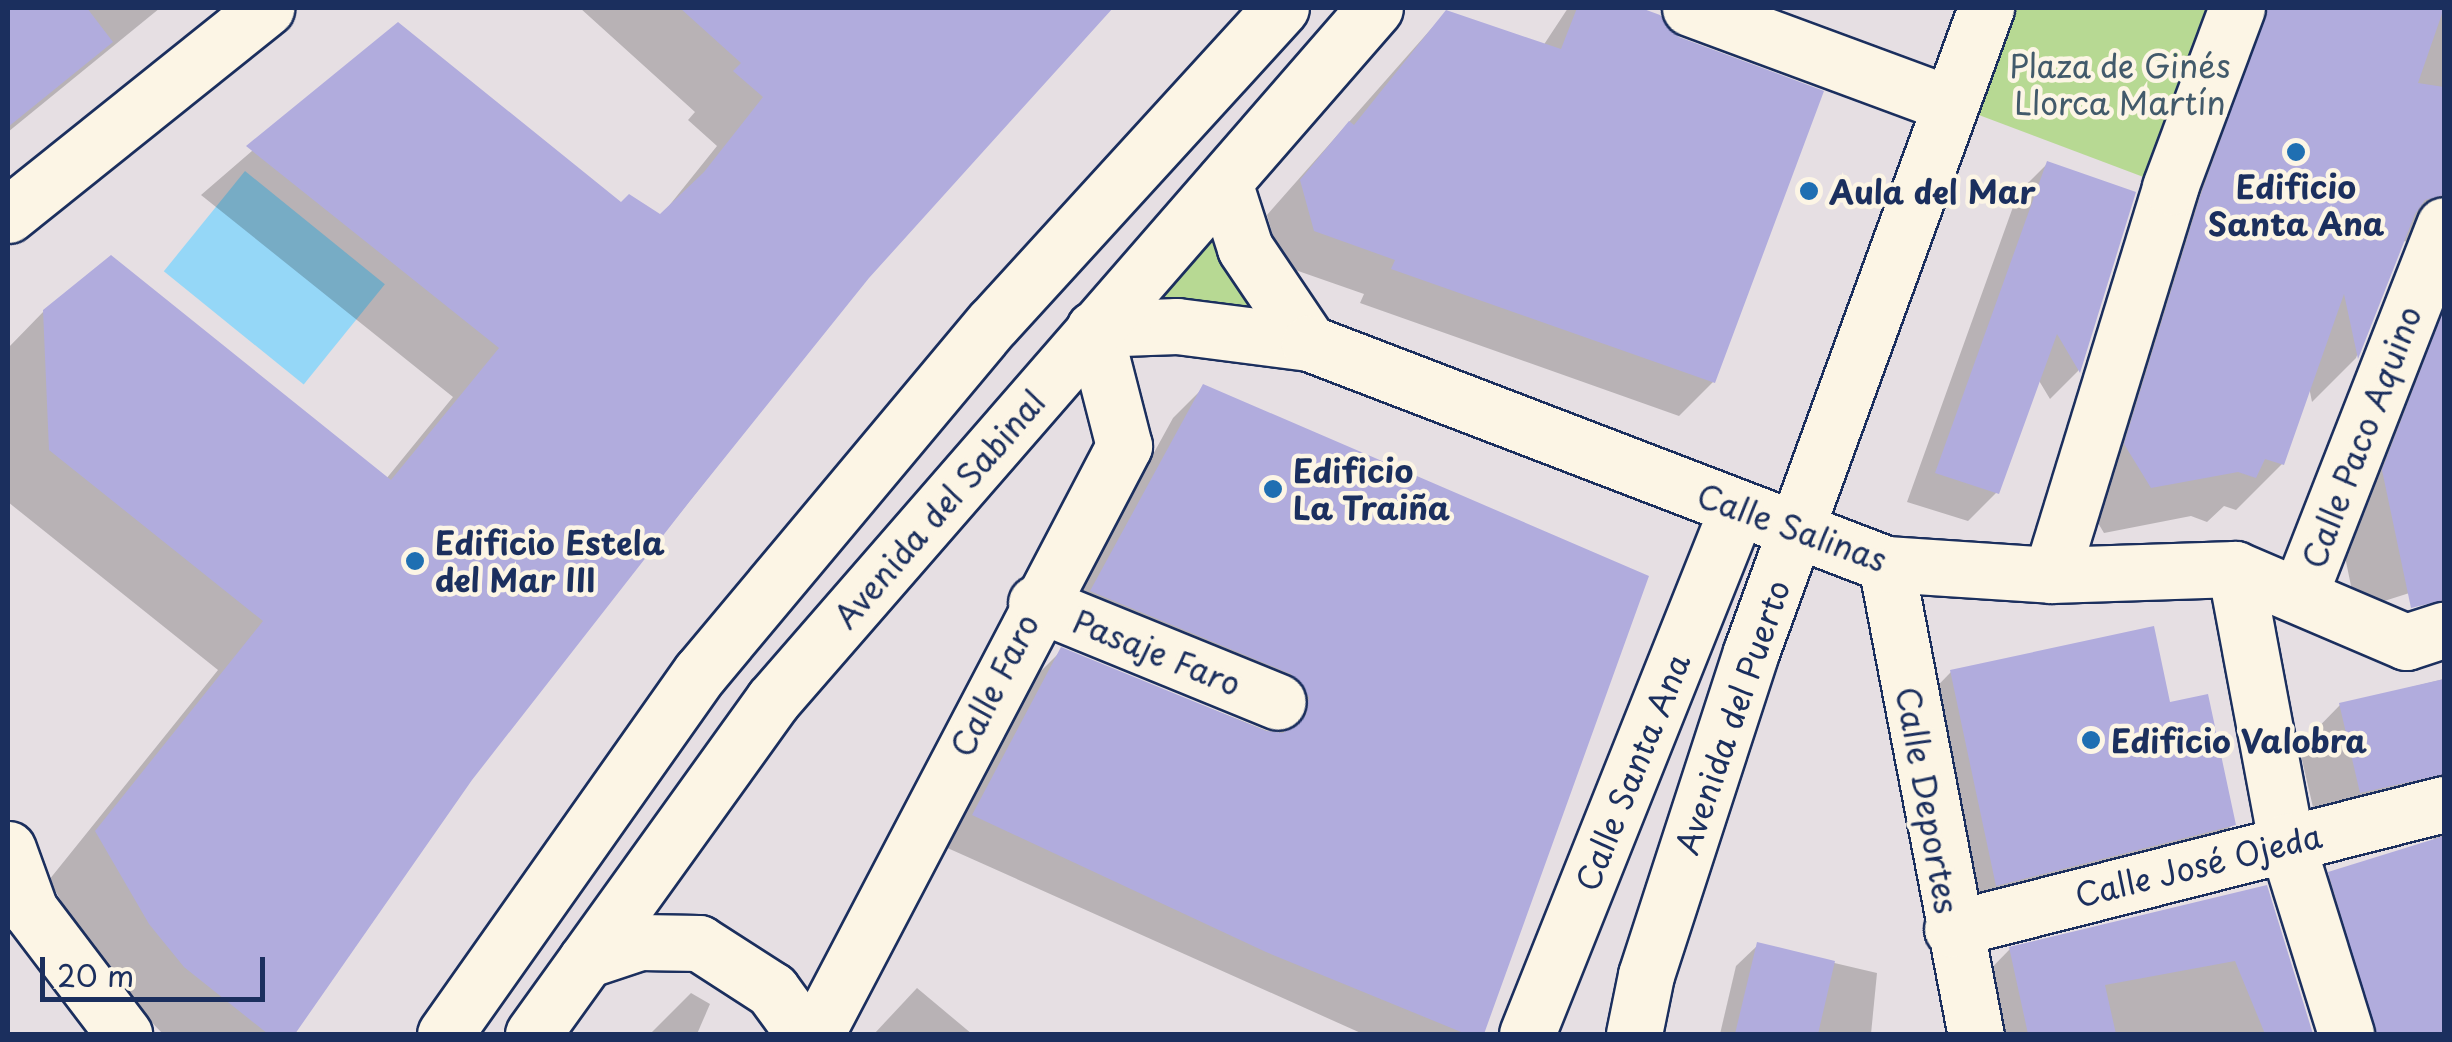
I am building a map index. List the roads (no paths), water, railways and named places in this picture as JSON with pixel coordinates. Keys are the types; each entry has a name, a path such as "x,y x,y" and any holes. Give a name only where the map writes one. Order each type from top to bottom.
{"street":[{"path":"8,214 266,8"},
{"path":"444,1034 700,673 994,322 1281,8"},
{"name":"Avenida del Sabinal","path":"533,1034 773,700 1375,8"},
{"path":"1690,8 1947,104"},
{"name":"Avenida del Puerto","path":"1634,1034 1646,975 1751,652 1947,104 1986,8"},
{"path":"2051,575 2170,187 2237,8"},
{"path":"1224,182 1245,248 1309,343"},
{"name":"Calle Paco Aquino","path":"2300,593 2444,225"},
{"name":"Calle Salinas","path":"1094,329 1177,326 1309,343 1886,564 2051,575 2235,569 2425,636"},
{"name":"Calle Faro","path":"816,1034 1036,602 1124,446 1094,329"},
{"name":"Calle Santa Ana","path":"1527,1034 1737,509"},
{"name":"Calle Deportes","path":"1886,564 1952,929 1976,1034"},
{"path":"2235,569 2286,842 2346,1034"},
{"name":"Pasaje Faro","path":"1036,602 1278,702"},
{"name":"Calle José Ojeda","path":"1952,929 2444,804"},
{"path":"8,849 30,910 124,1034"},
{"path":"586,960 640,942 699,943 772,990 804,1034"}],"water":[{"path":"245,171 385,284 304,385 164,271"}],"place":[{"name":"Edificio Santa Ana","path":"2296,152"},
{"name":"Aula del Mar","path":"1809,191"},
{"name":"Edificio La Traiña","path":"1273,489"},
{"name":"Edificio Estela del Mar III","path":"415,561"},
{"name":"Edificio Valobra","path":"2091,740"}],"park label":[{"name":"Plaza de Ginés Llorca Martín","path":"2120,84"}]}
